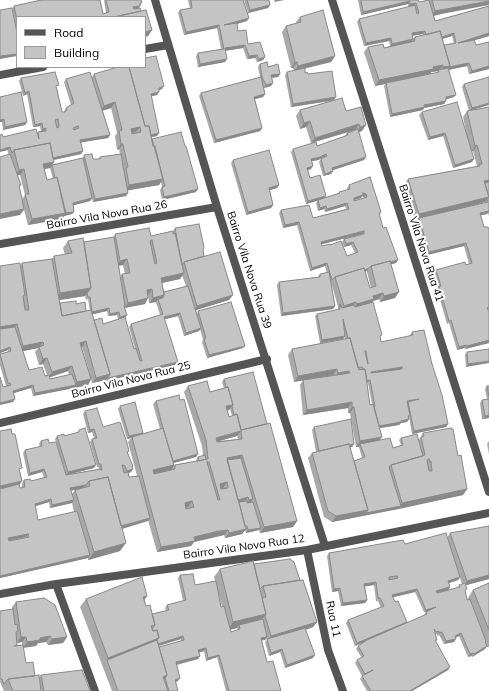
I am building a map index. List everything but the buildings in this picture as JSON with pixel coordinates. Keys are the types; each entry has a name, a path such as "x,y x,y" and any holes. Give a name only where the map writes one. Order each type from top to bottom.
{"street":[{"name":"Bairro Vila Nova Rua 39","path":"155,0 217,207 325,546"},
{"name":"Bairro Vila Nova Rua 41","path":"332,0 489,492"},
{"path":"146,49 168,45"},
{"path":"0,74 37,68"},
{"name":"Bairro Vila Nova Rua 26","path":"0,244 217,207"},
{"name":"Bairro Vila Nova Rua 25","path":"0,423 266,359"},
{"name":"Bairro Vila Nova Rua 12","path":"0,594 56,584 307,550 489,513"},
{"name":"Rua 11","path":"307,550 328,650 343,691"},
{"path":"56,584 95,691"}]}
